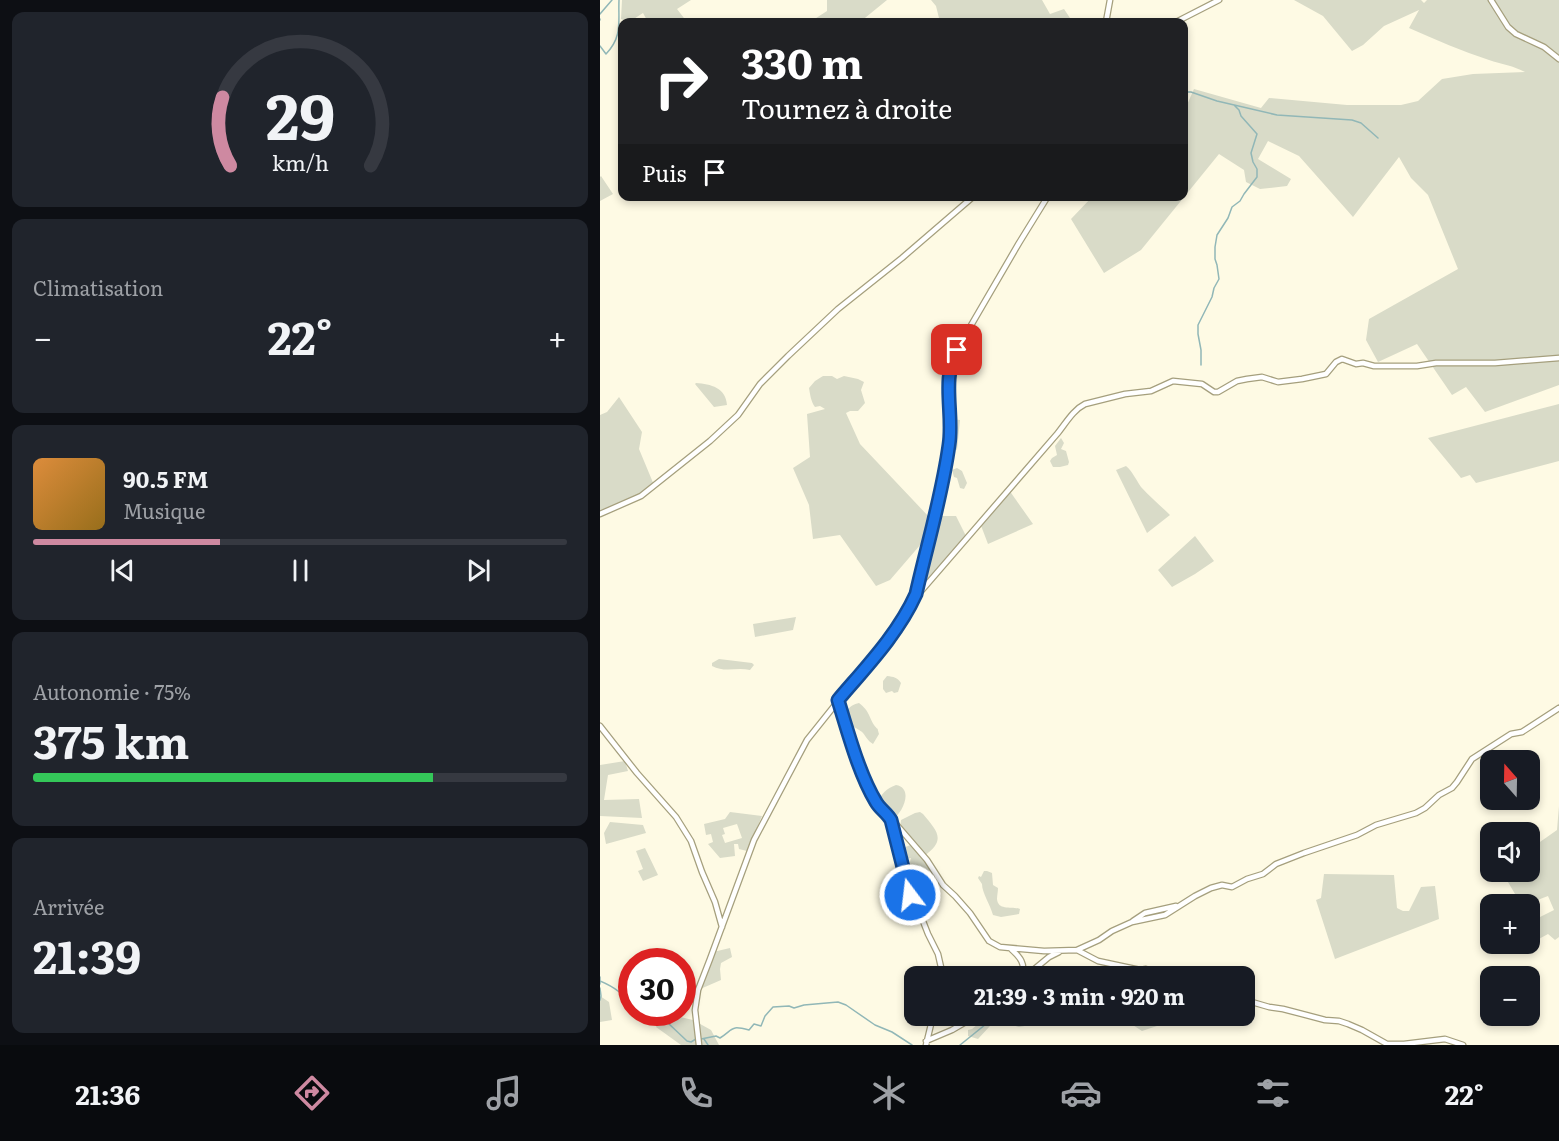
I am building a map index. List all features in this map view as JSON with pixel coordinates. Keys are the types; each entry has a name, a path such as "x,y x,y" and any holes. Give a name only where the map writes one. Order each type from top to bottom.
{"street":[{"path":"1107,18 1110,0"},
{"path":"1184,18 1219,0"},
{"path":"1491,0 1508,27 1516,34 1544,47 1559,59"},
{"path":"600,514 641,496 710,441 738,415 760,384 838,309 968,201"},
{"path":"699,1045 695,1010 698,990 754,840 807,741 888,640 914,599 944,481 951,430 949,384 952,358 1045,201"},
{"path":"914,599 1058,434 1074,412 1085,404 1125,394 1151,391 1173,381 1202,384 1218,392 1237,381 1247,379 1262,377 1278,382 1302,380 1326,374 1336,362 1342,359 1356,364 1374,366 1417,366 1436,363 1495,363 1559,356"},
{"path":"838,700 850,741 877,803 927,860 944,885 970,913 989,941 1009,948 1044,951 1077,950 1132,922 1165,915 1178,905 1211,888 1222,885 1232,887 1263,874 1276,864 1357,835 1376,825 1416,813 1457,782 1472,759 1511,734 1522,732 1559,708"},
{"path":"600,726 676,817 691,841 716,902 722,927"},
{"path":"889,816 910,895 942,966"},
{"path":"1009,948 1023,966"},
{"path":"1077,950 1098,961 1121,966"},
{"path":"1037,966 1061,951"},
{"path":"1255,1003 1348,1024 1387,1044 1445,1039 1463,1045"},
{"path":"926,1043 930,1026"},
{"path":"926,1043 959,1026"}],"green space":[{"path":"622,0 691,0 677,9 684,18 646,18 643,13 635,18 621,18"},
{"path":"827,0 887,0 865,18 816,18 827,11"},
{"path":"931,0 1042,0 1050,14 1064,9 1070,18 939,18 936,6"},
{"path":"1294,0 1421,0 1424,3 1427,0 1559,0 1559,385 1485,412 1466,387 1452,395 1417,344 1378,362 1366,340 1369,319 1458,269 1428,195 1411,178 1399,157 1353,217 1299,156 1268,141 1258,159 1291,179 1287,186 1260,189 1246,182 1244,170 1219,154 1188,192 1188,102 1194,89 1261,108 1269,98 1347,105 1401,105 1418,101 1442,79 1473,74 1525,72 1469,53 1409,28 1419,10 1384,26 1363,45 1352,51 1323,16"},
{"path":"600,177 613,194 600,201"},
{"path":"1088,201 1181,201 1141,250 1104,273 1071,219"},
{"path":"823,376 832,376 837,379 844,376 864,382 861,390 865,403 858,411 846,413 860,444 930,518 921,544 890,580 876,586 840,535 813,539 809,505 793,468 810,457 807,414 825,409 820,406 815,407 809,388"},
{"path":"696,383 717,388 724,395 727,405 714,407"},
{"path":"619,397 642,432 639,449 654,485 641,496 600,512 600,415 607,412"},
{"path":"1559,404 1559,461 1476,483 1470,475 1461,478 1428,438"},
{"path":"950,419 960,420 957,450 949,446"},
{"path":"1061,438 1064,443 1061,449 1066,451 1069,462 1068,465 1053,467 1050,461 1057,455 1055,446"},
{"path":"1126,466 1141,487 1170,515 1147,533 1116,470"},
{"path":"957,468 962,471 967,483 964,489 960,488 957,478 954,477 952,470"},
{"path":"1009,490 1033,524 988,544 980,523"},
{"path":"937,516 956,516 967,538 926,585 921,584"},
{"path":"1195,536 1214,561 1172,587 1158,570"},
{"path":"796,617 793,630 755,637 753,624"},
{"path":"719,659 754,665 750,670 721,669 712,666 712,663"},
{"path":"887,676 901,683 898,692 886,693 883,689 883,681"},
{"path":"859,703 878,729 879,734 873,744 846,719 848,709"},
{"path":"625,761 628,771 608,775 604,800 639,799 642,818 600,816 600,765"},
{"path":"896,785 905,791 906,796 903,807 892,820 877,803 885,792"},
{"path":"1559,806 1559,937 1555,940 1548,934 1540,938 1540,917 1554,910 1548,896 1540,899 1540,894 1515,894 1508,882 1540,882 1540,842 1557,830"},
{"path":"730,812 762,816 747,851 739,849 738,844 734,844 735,856 720,858 708,844 713,842 711,834 706,835 704,824 725,819","holes":["737,824 742,838 725,843 722,835 725,834 723,828"]},
{"path":"920,812 936,831 937,840 936,845 924,856 932,867 927,873 920,875 909,866 911,858 901,860 898,850 913,844 900,829 901,820"},
{"path":"610,822 643,825 646,833 606,844 604,833"},
{"path":"645,848 658,875 643,881 638,871 643,869 636,851"},
{"path":"984,871 992,873 993,885 998,888 998,903 1020,909 1019,914 1001,917 993,915 978,878"},
{"path":"1324,874 1394,875 1397,908 1403,911 1409,911 1421,887 1435,886 1439,919 1335,959 1316,900 1321,898"},
{"path":"730,948 732,957 721,963 721,980 698,990 713,952"},
{"path":"600,996 609,1002 612,1020 600,1022"},
{"path":"696,1022 711,1030 719,1045 681,1045 656,1027 696,1026"},
{"path":"976,1026 990,1026 978,1039 968,1036 968,1030"},
{"path":"1134,1026 1157,1026 1142,1031"}],"waterway":[{"path":"600,14 612,0"},
{"path":"618,18 619,0"},
{"path":"600,46 606,54 615,41 618,28"},
{"path":"1188,92 1277,115 1352,120 1361,123 1378,138"},
{"path":"1201,365 1198,325 1219,279 1215,259 1217,235 1232,207 1240,201 1257,177 1257,169 1251,153 1257,134 1234,105"},
{"path":"600,977 600,984"},
{"path":"600,981 618,991"},
{"path":"600,988 600,1000"},
{"path":"701,1039 716,1036 720,1038 735,1028 749,1030 754,1024 761,1026 765,1016 773,1007 794,1008 838,1002 912,1045"},
{"path":"671,1026 687,1041 691,1042 696,1039"},
{"path":"960,1045 984,1026"},
{"path":"704,1039 708,1045"}],"route":[{"path":"910,895 891,820 877,803 864,777 838,700 888,640 909,610 916,594 944,481 951,430 950,367 957,350"}]}
